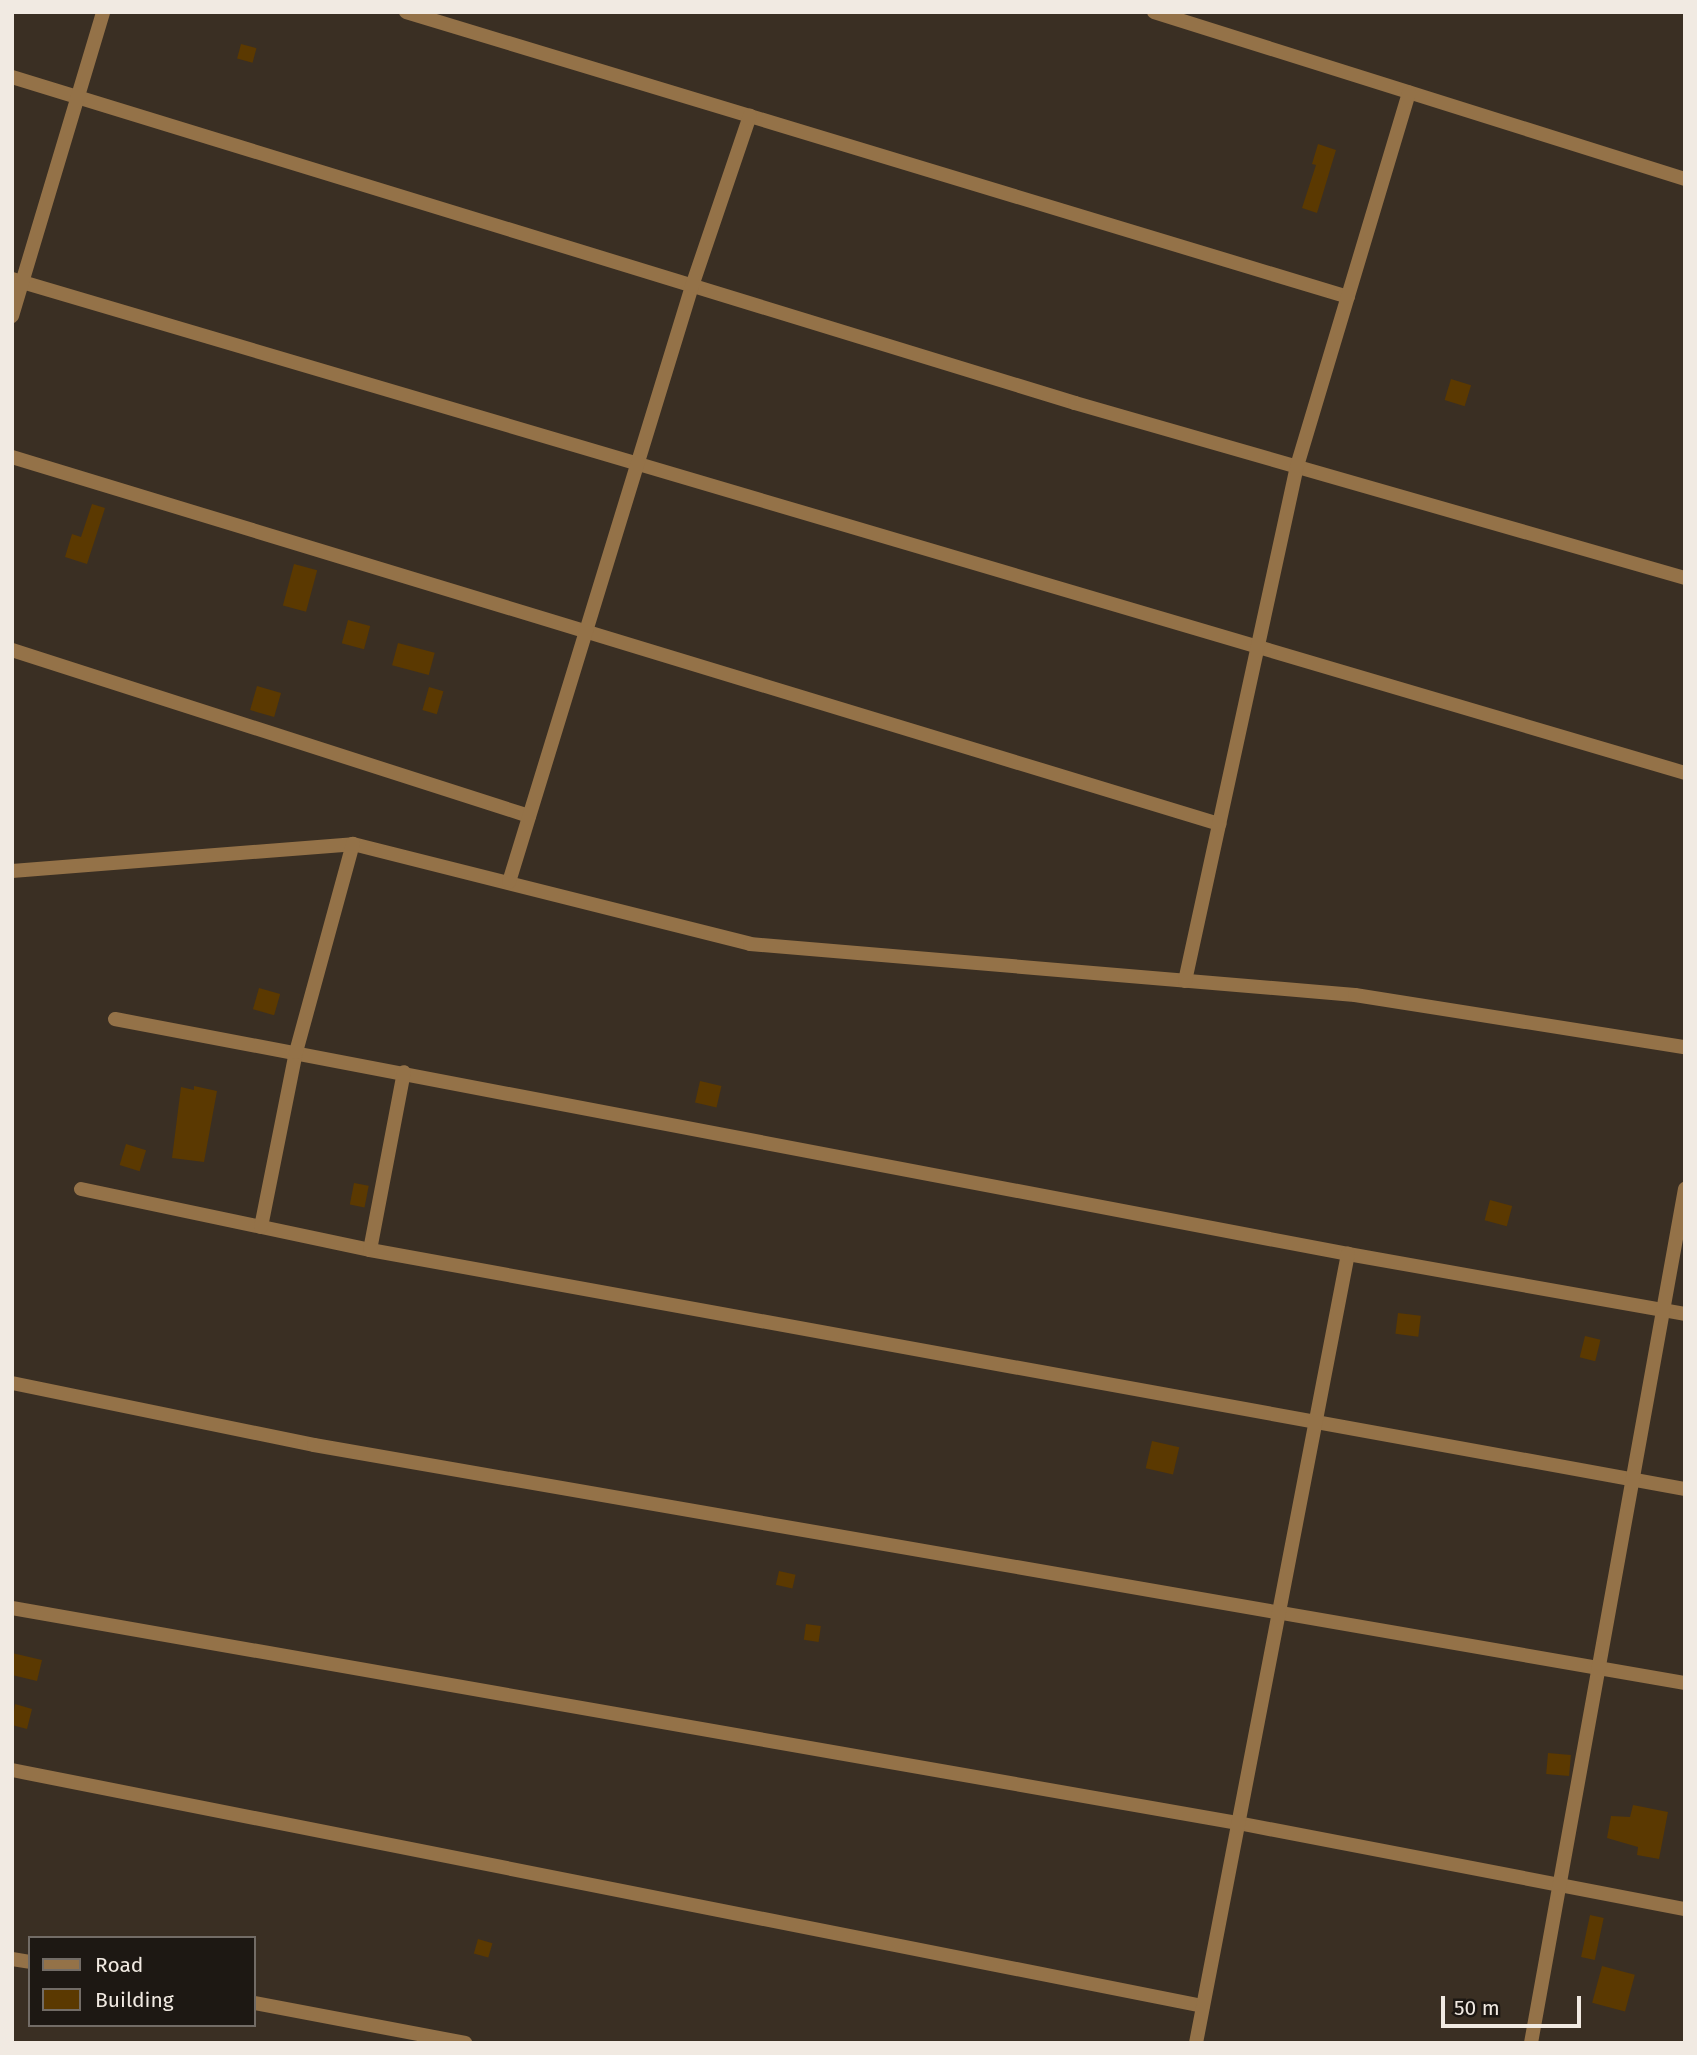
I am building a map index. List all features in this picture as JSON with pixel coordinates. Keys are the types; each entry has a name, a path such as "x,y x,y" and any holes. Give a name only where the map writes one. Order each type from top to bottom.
{"street":[{"path":"12,316 17,281 103,12"},
{"path":"406,12 1348,296"},
{"path":"1154,12 1685,179"},
{"path":"12,77 1075,403 1685,578"},
{"path":"1185,981 1297,466 1409,92"},
{"path":"509,882 692,286 750,116"},
{"path":"17,281 1258,646 1561,739 1685,773"},
{"path":"12,457 1219,824"},
{"path":"12,650 529,816"},
{"path":"261,1227 296,1052 353,844"},
{"path":"12,871 353,844 750,944 1355,995 1685,1047"},
{"path":"115,1019 1348,1254 1685,1314"},
{"path":"370,1250 404,1072"},
{"path":"81,1189 370,1250 1685,1489"},
{"path":"1531,2043 1685,1189"},
{"path":"1196,2043 1348,1254"},
{"path":"12,1383 314,1445 1685,1682"},
{"path":"12,1608 1238,1823 1685,1909"},
{"path":"12,1770 1203,2006"},
{"path":"256,2003 466,2043"}],"building":[{"path":"241,44 256,48 253,63 237,58"},
{"path":"1318,144 1336,150 1317,213 1302,208 1316,165 1312,164"},
{"path":"1451,379 1471,385 1465,406 1445,400"},
{"path":"92,504 105,508 87,564 65,557 72,534 81,537"},
{"path":"294,564 317,570 306,612 283,606"},
{"path":"348,620 370,626 364,649 342,643"},
{"path":"398,643 435,653 429,675 392,665"},
{"path":"257,686 281,693 274,717 250,710"},
{"path":"429,687 443,691 437,714 422,710"},
{"path":"259,988 280,994 274,1015 253,1009"},
{"path":"700,1081 721,1086 716,1107 695,1102"},
{"path":"194,1086 217,1091 204,1162 172,1158 181,1087 194,1090"},
{"path":"126,1144 146,1150 140,1171 120,1165"},
{"path":"354,1183 369,1186 365,1207 350,1205"},
{"path":"1490,1200 1512,1206 1507,1226 1485,1220"},
{"path":"1398,1313 1421,1316 1418,1337 1395,1334"},
{"path":"1585,1336 1601,1340 1595,1361 1580,1357"},
{"path":"1152,1441 1179,1447 1173,1475 1146,1468"},
{"path":"779,1571 796,1575 792,1588 776,1585"},
{"path":"806,1624 821,1626 819,1642 804,1640"},
{"path":"12,1653 42,1660 37,1681 12,1675"},
{"path":"15,1704 32,1709 27,1729 12,1725"},
{"path":"1548,1753 1571,1755 1569,1776 1546,1774"},
{"path":"1633,1805 1668,1812 1659,1859 1637,1855 1638,1847 1607,1838 1611,1816 1630,1817"},
{"path":"1590,1915 1604,1918 1595,1960 1581,1957"},
{"path":"478,1939 492,1943 488,1958 474,1953"},
{"path":"1602,1966 1635,1975 1625,2012 1592,2003"}]}
